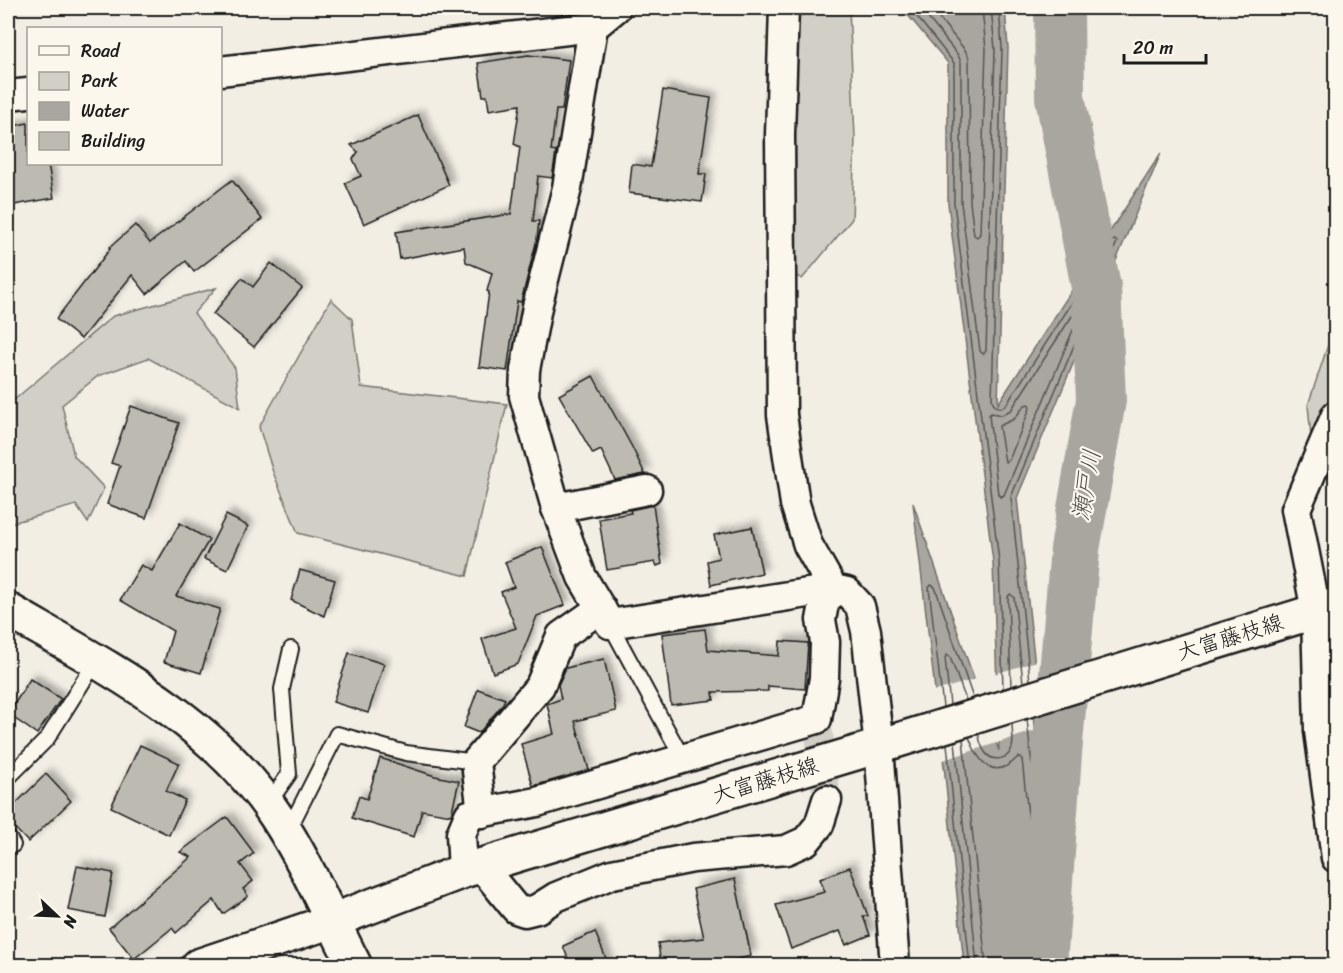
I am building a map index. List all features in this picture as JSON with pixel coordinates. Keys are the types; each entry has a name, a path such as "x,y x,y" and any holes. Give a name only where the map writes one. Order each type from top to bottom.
{"main road":[{"path":"8,610 144,690 201,734 242,773 287,834 355,966"},
{"name":"大富藤枝線","path":"198,966 332,921 472,868 1315,611"}],"street":[{"path":"222,71 593,27 616,8"},
{"path":"784,8 780,135 782,415 795,504 808,545 833,589"},
{"path":"593,27 567,188 537,307 525,370 524,396 556,508 582,577 605,616"},
{"path":"8,95 27,93"},
{"path":"1335,415 1296,509 1315,611 1319,731 1335,858"},
{"path":"556,508 647,490"},
{"path":"827,800 819,825 806,841 786,850 693,858 612,874 556,897 537,909 525,912 516,909 472,868 461,834 469,815 537,802 817,719 824,678 825,642 821,620 824,604 833,589"},
{"path":"482,813 476,762 540,686 561,636 605,616 833,589 847,592 860,606 891,742 895,966"}],"lane":[{"path":"605,616 683,759"},
{"path":"267,805 289,774 282,689 291,649"},
{"path":"8,778 47,739 96,661"},
{"path":"287,834 337,734 406,753 476,762"}],"green space":[{"path":"792,8 849,8 855,138 852,219 802,279 790,272"},
{"path":"216,288 194,313 235,368 240,408 148,358 98,376 62,405 74,456 104,488 88,523 76,505 8,524 8,482 11,475 8,464 8,405 113,316"},
{"path":"331,299 352,319 361,387 507,404 467,576 298,533 273,472 259,427"},
{"path":"1335,324 1335,468 1315,479 1308,405"}],"water":[{"path":"902,8 1005,8 1008,48 998,404 1161,153 1017,498 1067,965 964,965 945,775 913,503 999,751 993,562 948,203 948,63"}],"pier":[{"path":"1037,661 1044,728 940,761 932,692 976,679 995,735 994,674"}],"building":[{"path":"528,55 569,60 562,110 556,110 551,151 556,152 552,178 538,176 533,221 539,221 537,239 521,302 517,301 507,371 479,367 489,292 487,291 492,273 466,262 464,247 400,259 396,232 511,214 520,147 514,144 520,105 489,110 487,96 483,96 478,63"},
{"path":"663,90 711,98 699,174 706,174 702,202 629,193 632,164 651,167"},
{"path":"418,115 449,185 364,224 345,183 361,176 353,159 358,152 351,145"},
{"path":"27,123 27,165 48,165 54,198 8,206 8,127"},
{"path":"232,180 262,219 194,272 186,261 147,294 132,275 81,339 56,319 109,248 135,225 150,243"},
{"path":"271,263 302,288 254,347 213,314 242,278 253,287"},
{"path":"593,376 645,474 615,480 601,450 593,454 559,395"},
{"path":"131,406 179,423 146,518 107,504 120,466 111,463"},
{"path":"653,505 662,564 657,566 655,562 607,570 599,519 631,513 630,510"},
{"path":"226,515 248,526 227,570 204,559"},
{"path":"180,523 209,540 176,596 220,609 201,673 164,662 173,631 120,600 141,565 152,571"},
{"path":"752,527 762,573 711,585 707,561 719,558 714,535"},
{"path":"542,547 565,605 537,616 518,664 493,673 482,639 516,628 501,592 514,587 505,562"},
{"path":"300,570 335,580 324,616 291,600"},
{"path":"705,629 708,650 779,656 780,641 808,643 805,689 768,686 768,691 713,692 714,700 671,705 662,634"},
{"path":"349,653 384,664 368,713 333,702"},
{"path":"604,659 616,711 575,721 589,770 533,786 521,744 554,734 547,704 561,699 558,685 566,668"},
{"path":"30,679 61,699 37,734 8,714"},
{"path":"478,689 505,699 479,733 464,727"},
{"path":"140,745 179,763 166,791 185,800 169,835 111,807"},
{"path":"380,758 435,776 459,781 451,815 422,810 414,837 352,818 359,796 367,799"},
{"path":"46,774 71,801 28,842 8,821 8,811"},
{"path":"227,817 254,853 240,864 253,881 243,889 248,896 223,914 214,900 176,933 172,928 134,959 109,928 191,857 180,852"},
{"path":"77,866 113,873 105,917 68,910"},
{"path":"850,867 868,916 863,916 870,935 846,945 840,931 791,949 776,905 825,892 820,879"},
{"path":"735,879 751,956 711,966 661,966 658,943 704,938 693,889"},
{"path":"595,932 609,966 571,966 563,946"}],"waterway":[{"name":"瀬戸川","path":"1042,966 1075,549 1101,400 1096,287 1060,97 1059,8"}],"tunnel":[{"path":"817,719 827,800"}]}
